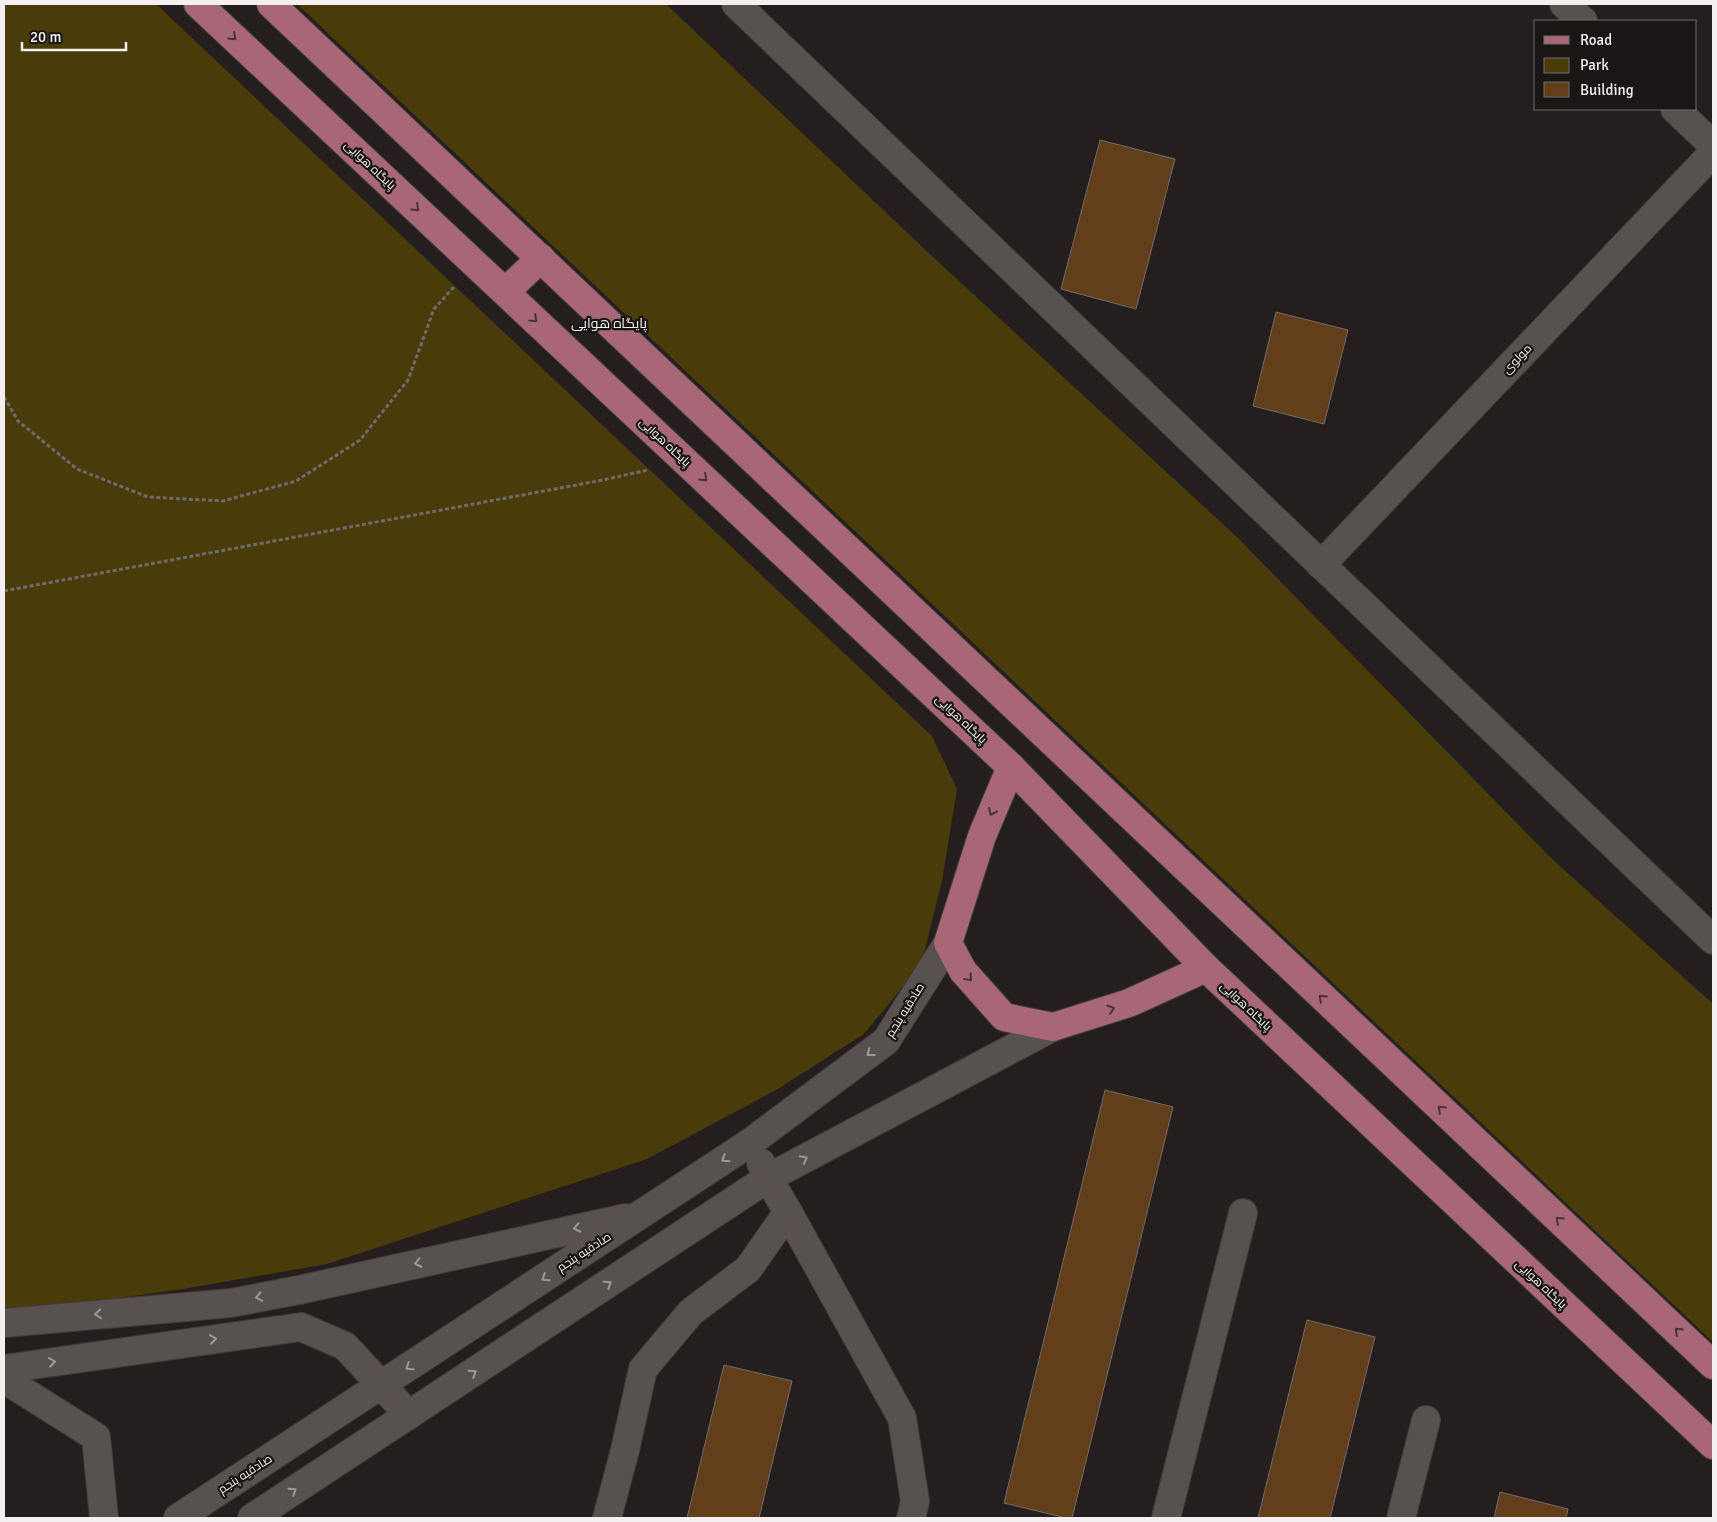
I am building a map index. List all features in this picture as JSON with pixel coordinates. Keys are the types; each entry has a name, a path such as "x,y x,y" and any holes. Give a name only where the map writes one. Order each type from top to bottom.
{"main road":[{"name":"پایگاه هوایی","path":"198,4 1011,767 1206,968 1713,1445"},
{"path":"271,4 1713,1365"},
{"path":"505,292 540,258"},
{"path":"1011,767 982,836 948,943 963,971 1004,1016 1052,1027 1129,1004 1206,968"}],"street":[{"path":"736,4 1713,940"},
{"path":"1564,4 1581,20"},
{"path":"1676,110 1713,145"},
{"name":"مولوی","path":"1321,565 1713,153"},
{"name":"صادقیه پنجم","path":"178,1518 751,1142 886,1041 948,943"},
{"path":"252,1518 768,1178 1052,1027"},
{"path":"751,1142 768,1178 902,1418 915,1501 911,1518"},
{"path":"607,1518 625,1450 643,1369 691,1312 748,1269 788,1212"},
{"path":"1166,1518 1243,1213"},
{"path":"4,1323 231,1303 299,1290 642,1214"},
{"path":"4,1369 301,1327 345,1346 380,1386 409,1415"},
{"path":"4,1379 96,1437 104,1518"},
{"path":"1401,1518 1426,1420"}],"path":[{"path":"4,397 18,421 77,469 148,497 223,501 296,482 360,440 408,380 434,309 476,264"},
{"path":"4,592 588,483 686,461"}],"green space":[{"path":"4,4 156,4 932,736 957,789 942,881 921,965 864,1034 776,1090 647,1159 327,1264 183,1289 4,1314"},
{"path":"297,4 666,4 934,258 1237,537 1552,859 1713,1004 1713,1342"}],"building":[{"path":"1100,140 1175,159 1136,309 1061,289"},
{"path":"1276,312 1348,330 1324,424 1253,406"},
{"path":"1105,1090 1173,1107 1072,1518 1066,1518 1004,1503"},
{"path":"1307,1320 1375,1337 1330,1518 1258,1518"},
{"path":"724,1365 792,1381 759,1518 687,1518"},
{"path":"1500,1492 1568,1509 1566,1518 1494,1518"}],"district":[{"name":"پایگاه هوایی","path":"609,323"}]}
